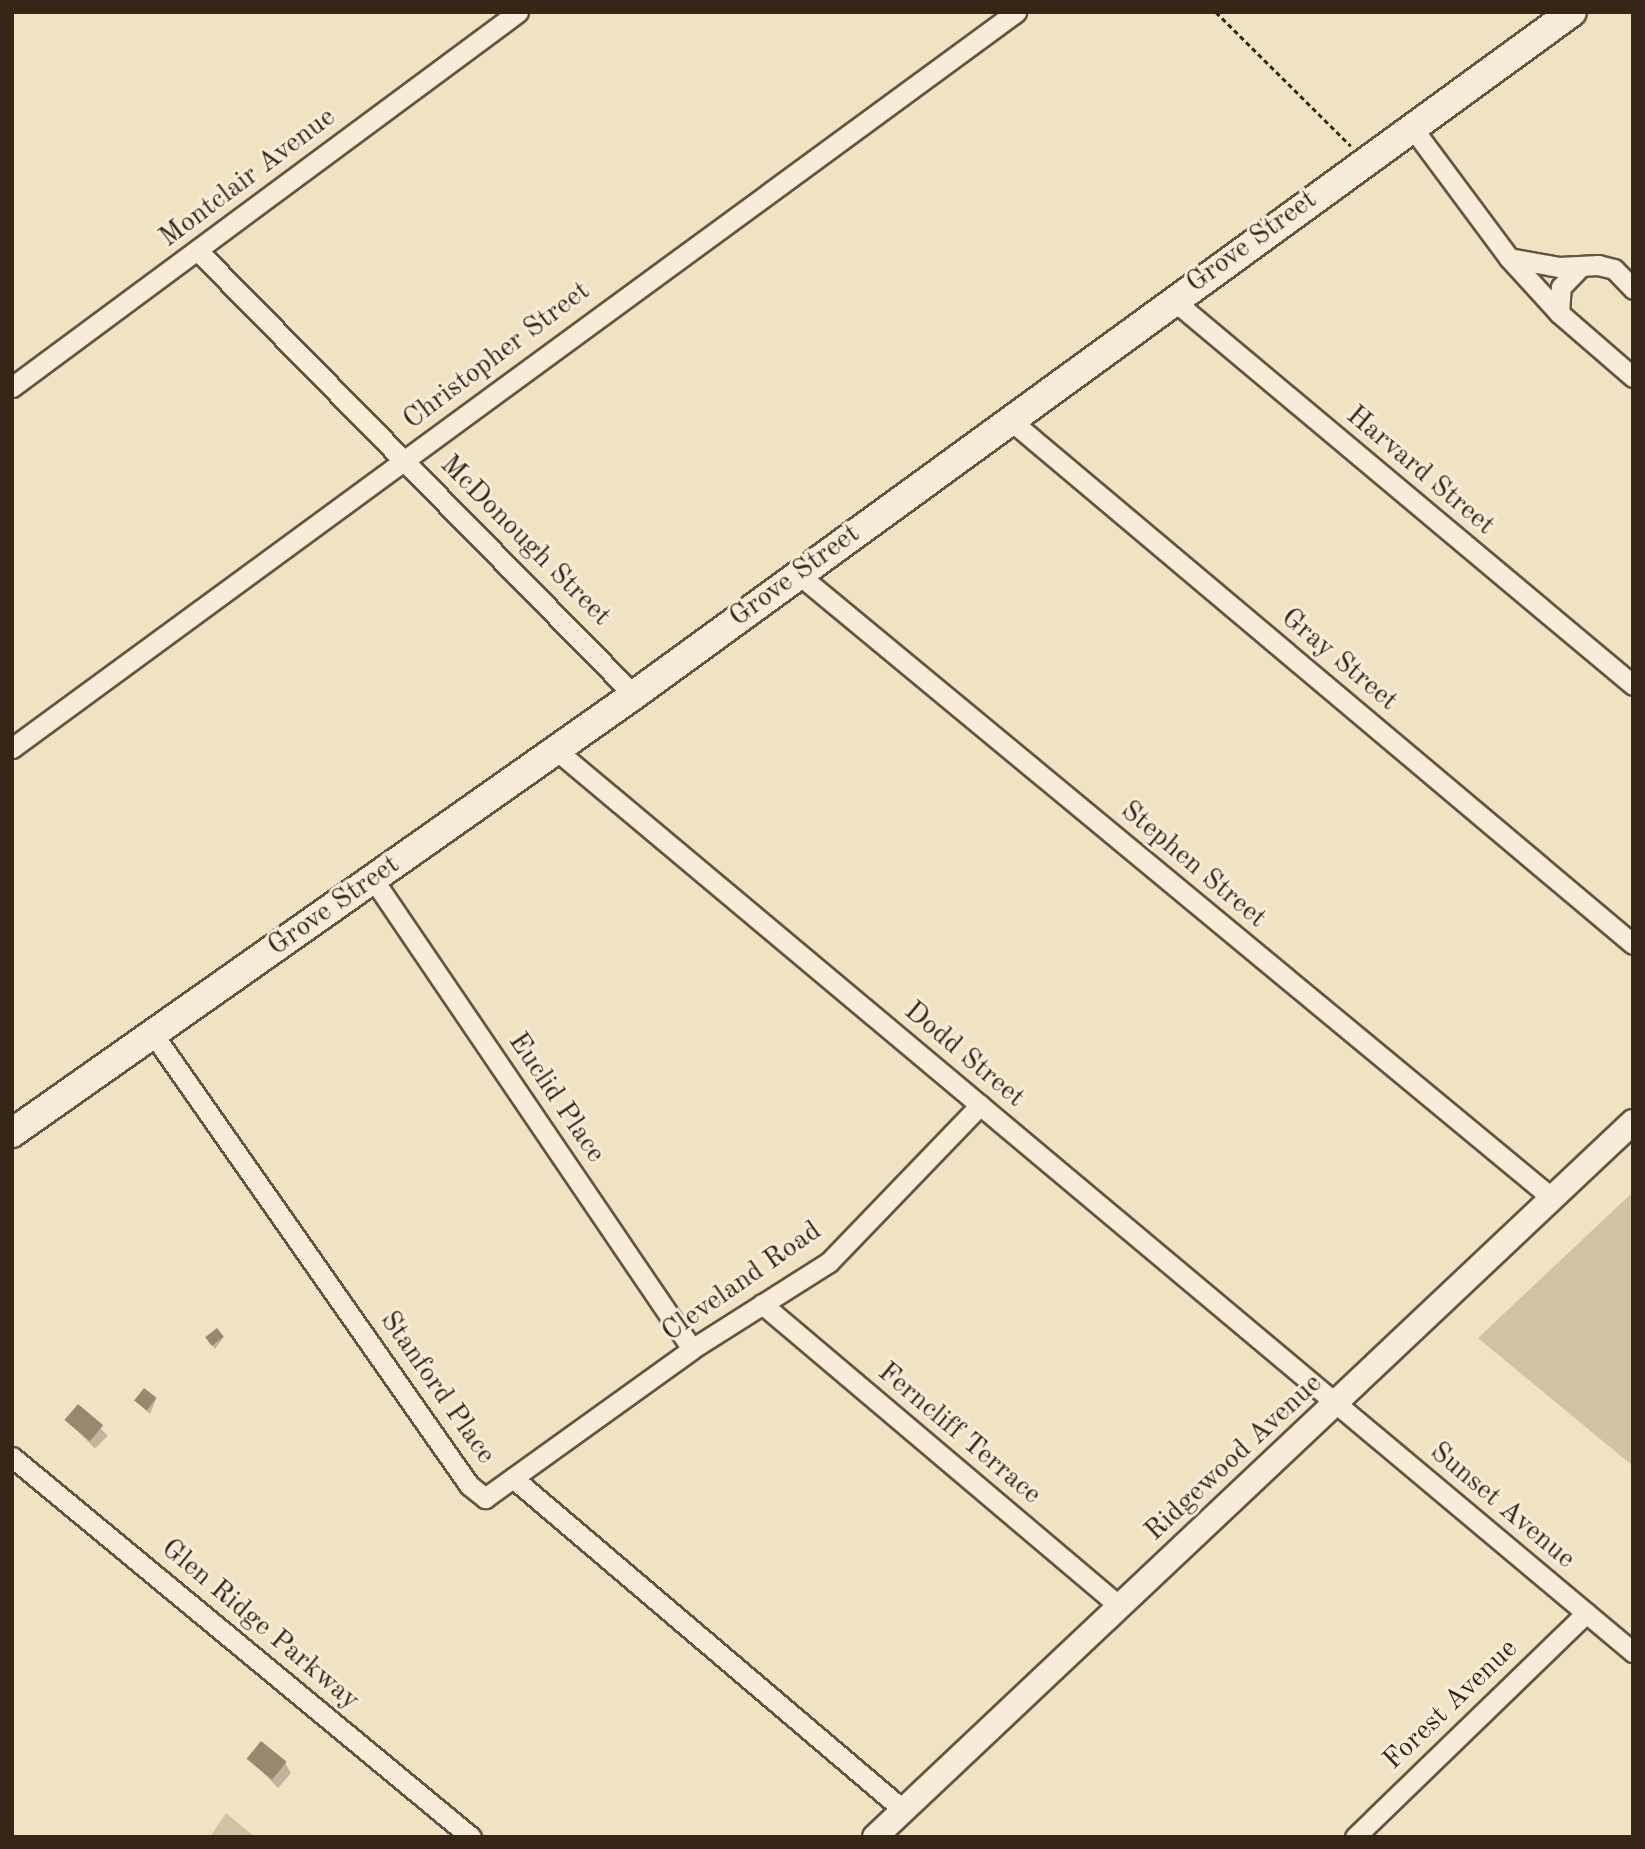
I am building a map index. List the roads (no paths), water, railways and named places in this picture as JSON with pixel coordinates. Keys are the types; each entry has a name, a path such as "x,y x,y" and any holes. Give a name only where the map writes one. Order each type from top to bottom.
{"main road":[{"name":"Grove Street","path":"12,1133 634,695 1172,299 1572,12"}],"street":[{"name":"Montclair Avenue","path":"12,387 517,12"},
{"name":"Christopher Street","path":"12,748 1016,12"},
{"path":"1412,126 1509,258 1559,313 1633,377"},
{"name":"McDonough Street","path":"198,251 634,695"},
{"path":"1509,258 1614,269 1633,289"},
{"path":"1559,313 1562,286 1581,266"},
{"name":"Harvard Street","path":"1172,299 1633,685"},
{"name":"Gray Street","path":"1009,419 1633,944"},
{"name":"Stephen Street","path":"798,574 1552,1198"},
{"name":"Dodd Street","path":"556,750 1336,1403"},
{"name":"Euclid Place","path":"373,879 692,1349"},
{"name":"Stanford Place","path":"153,1034 469,1485 485,1498 513,1478 902,1809"},
{"name":"Cleveland Road","path":"513,1478 692,1349 829,1262 980,1105"},
{"name":"Ridgewood Avenue","path":"875,1837 1633,1122"},
{"name":"Ferncliff Terrace","path":"762,1304 1120,1606"},
{"name":"Sunset Avenue","path":"1336,1403 1633,1652"},
{"name":"Glen Ridge Parkway","path":"12,1457 471,1837"},
{"name":"Forest Avenue","path":"1355,1837 1586,1613"}]}
